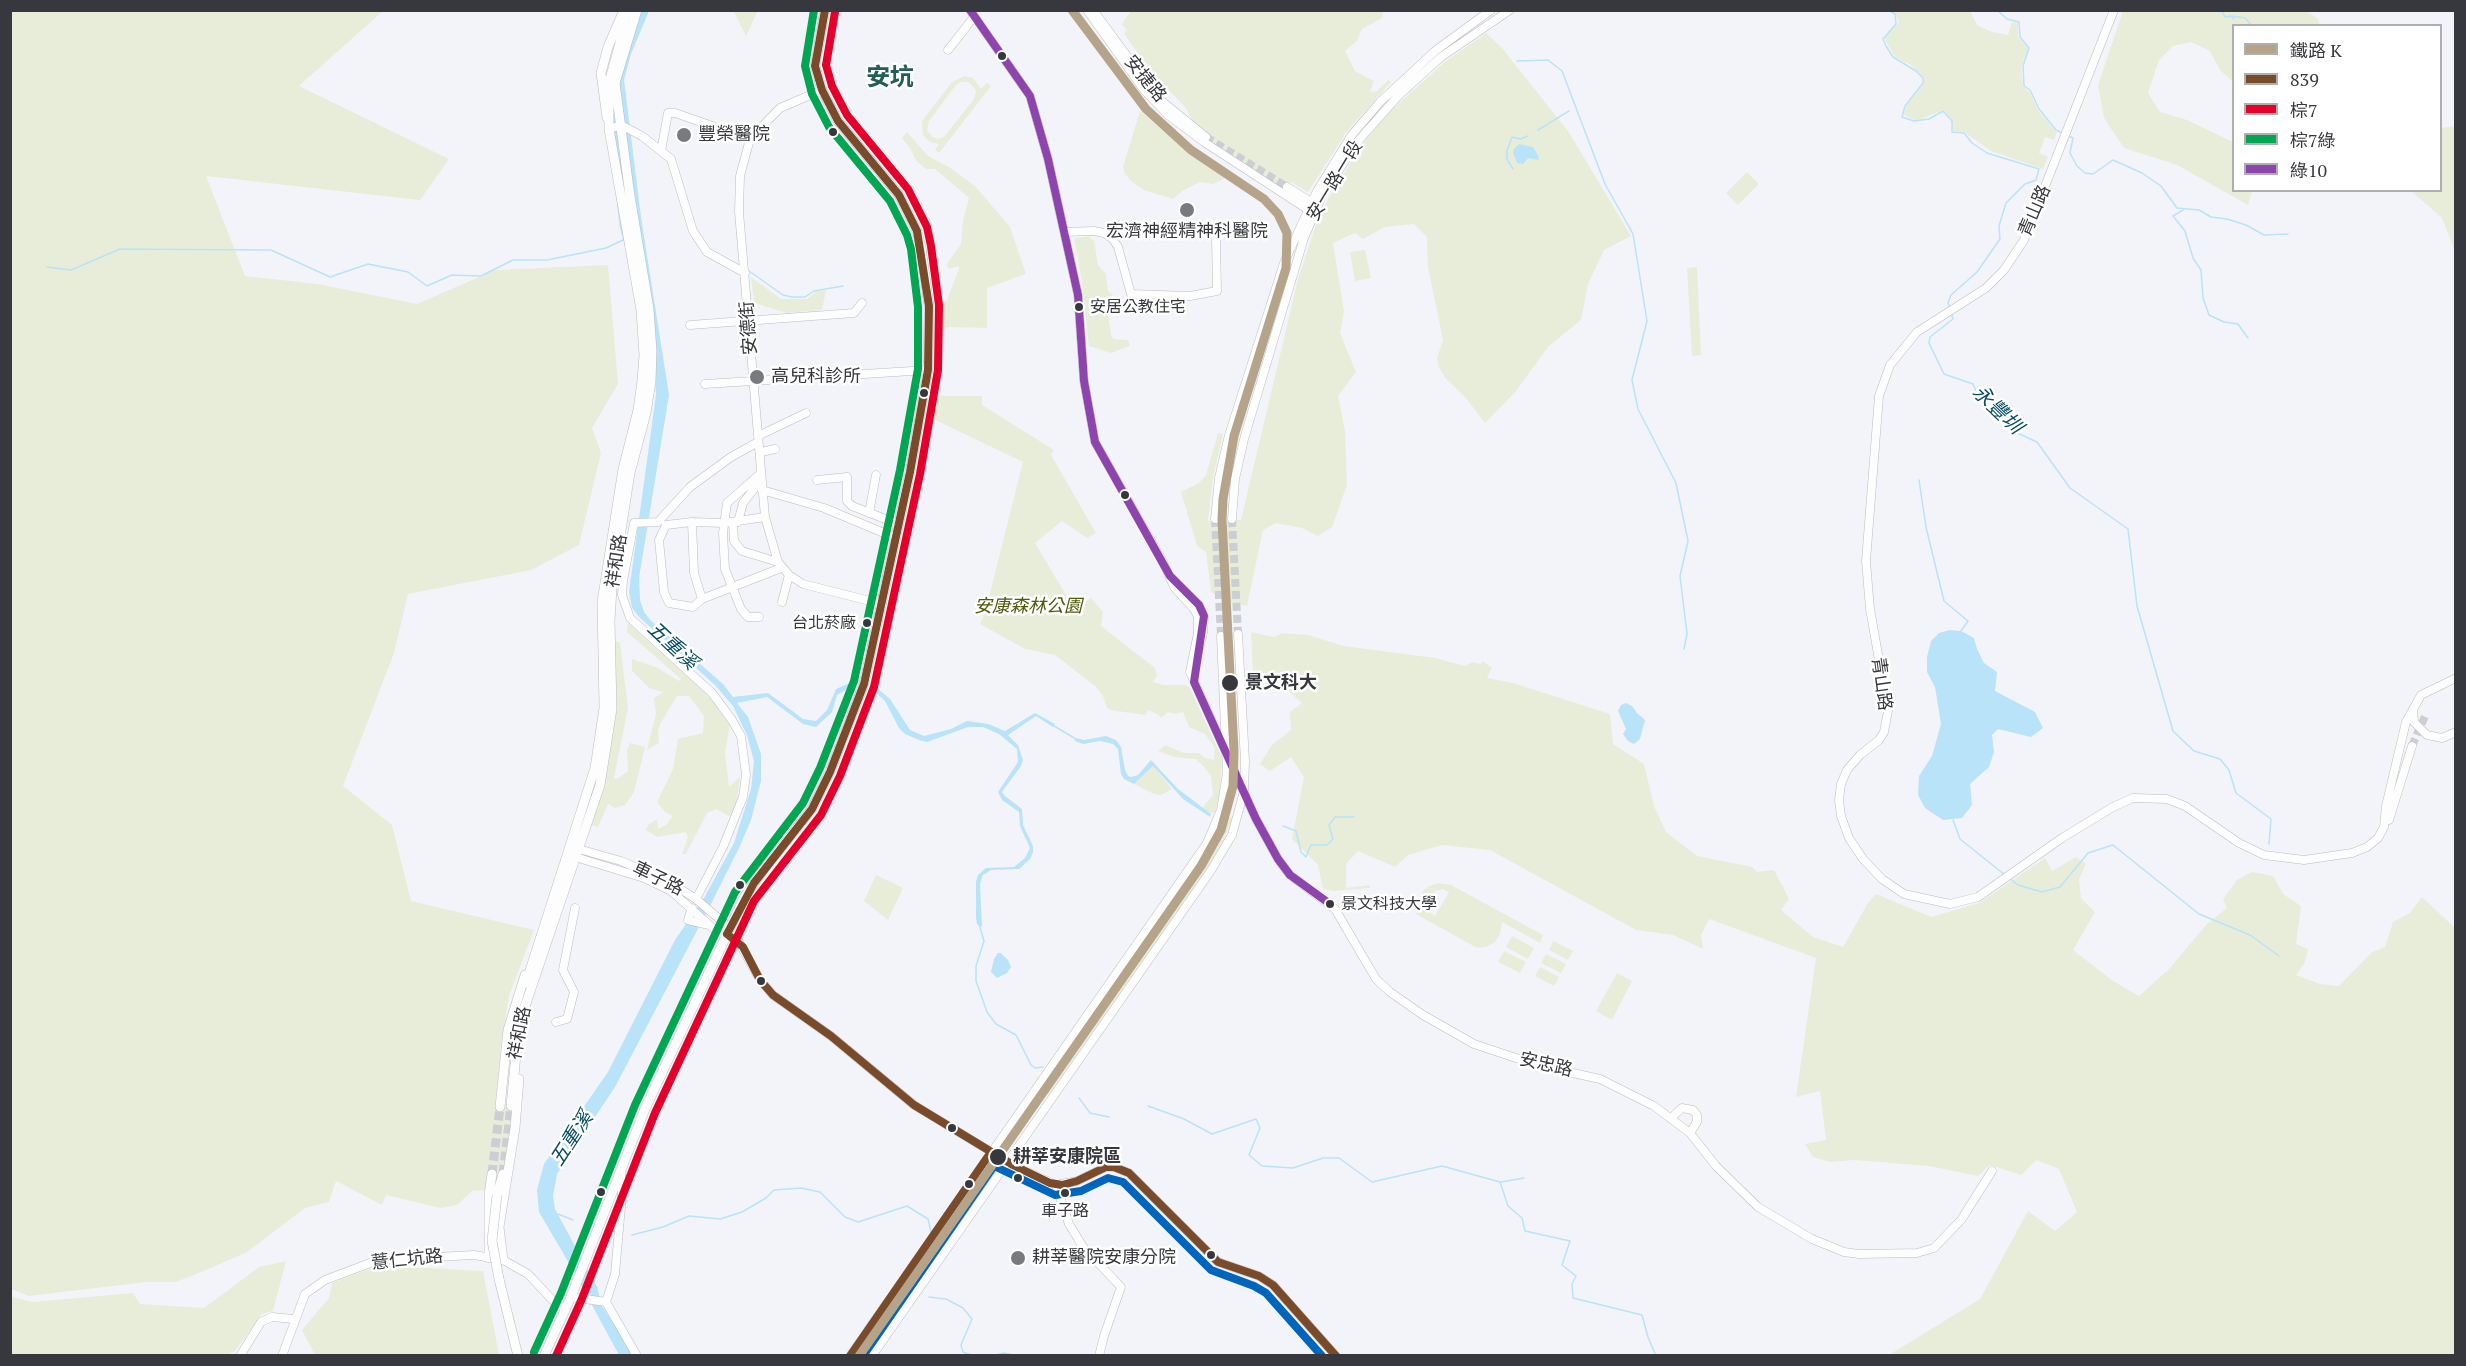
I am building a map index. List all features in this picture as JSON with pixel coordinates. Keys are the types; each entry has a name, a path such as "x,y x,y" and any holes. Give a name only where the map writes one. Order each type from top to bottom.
{"main road":[{"path":"609,129 604,108 601,73 608,47 624,10"},
{"name":"祥和路","path":"629,10 609,83 609,129 632,233"},
{"name":"祥和路","path":"573,852 523,979 508,1030 505,1107 519,1024 573,852 592,781 602,719 604,652 602,602 623,469 638,410 646,322 632,233 615,82 637,10"},
{"path":"544,1356 571,1297 645,1109 727,934 754,883 812,809 830,772 864,684 896,538 928,370 929,306 917,231 899,195 838,121 822,90 815,66 825,10"},
{"path":"503,1260 499,1227 517,1117 520,1045 537,968"},
{"path":"489,1258 488,1214 498,1174 492,1241 518,1356"}],"street":[{"name":"安捷路","path":"1087,10 1144,90 1168,115 1312,208"},
{"name":"安捷路","path":"1094,10 1149,86 1189,128 1206,137"},
{"name":"安一路一段","path":"1215,519 1219,478 1229,435 1268,307 1312,208 1351,136 1435,51 1491,10"},
{"name":"安一路一段","path":"1395,93 1441,57 1510,10"},
{"name":"青山路","path":"2114,10 2037,212 2024,240 2004,270 1986,288 1969,301 1917,332 1890,365 1880,396 1866,561 1870,609 1888,711 1884,732 1879,740 1860,755 1847,770 1841,784 1839,800 1841,816 1850,838 1863,859 1881,879 1904,894 1927,901 1950,904 1978,897 2113,807 2133,798 2167,799 2186,806 2239,843 2264,855 2277,858 2304,860 2352,853 2367,847 2378,838 2386,824"},
{"path":"948,50 972,14"},
{"name":"安忠路","path":"972,14 1030,96 1048,159 1078,295 1084,381 1095,442 1177,592 1194,609 1198,617 1198,633 1190,672 1255,817 1283,867 1335,909 1376,979 1390,992 1423,1015 1474,1044 1537,1065 1600,1078 1671,1118 1690,1133 1716,1166 1758,1206 1827,1245 1859,1254 1917,1253 1934,1248 1961,1220 1992,1171"},
{"name":"安德街","path":"779,565 765,517 762,490 761,452 758,439 738,196 740,176 750,139 780,108 822,90"},
{"path":"661,151 668,113 675,113 750,139"},
{"path":"609,129 621,125 642,136 671,159 693,231 707,252 745,273"},
{"path":"1287,187 1312,208"},
{"name":"安一路一段","path":"1232,519 1235,479 1244,439 1312,208"},
{"path":"1064,232 1094,231 1104,233 1113,239 1118,247 1131,294 1190,296 1217,291 1216,239"},
{"path":"690,325 854,313 862,303"},
{"path":"705,384 928,370"},
{"path":"696,899 723,847 743,797 746,775 744,752 741,736 712,693 630,618 622,596 632,524 658,522 690,487 758,439 806,413"},
{"path":"761,452 776,449"},
{"path":"869,513 876,475"},
{"path":"761,477 743,502 736,522 734,541 742,551 779,565 803,584 882,604"},
{"path":"759,617 751,617 743,613 732,586 724,561 724,523 727,503 761,477"},
{"path":"817,480 847,477 847,501 869,513 898,524"},
{"path":"762,490 824,508 896,538"},
{"path":"765,517 724,523 692,522 666,525 660,534 664,592 669,603 693,607 702,600 779,565"},
{"path":"692,522 694,573 702,600"},
{"path":"782,602 789,575"},
{"path":"872,1356 1210,872 1232,835 1244,791 1244,713 1238,634"},
{"path":"850,1356 1207,843 1221,810 1226,790 1227,755 1221,636"},
{"path":"2386,824 2386,806 2406,722 2421,695 2456,678"},
{"path":"2413,710 2414,722 2427,735 2442,738 2456,732"},
{"path":"2386,824 2412,746"},
{"name":"車子路","path":"573,852 648,871 696,899 724,923 727,934"},
{"name":"車子路","path":"573,852 644,878 671,891 692,908 688,920 709,925 717,932 727,934 743,947 760,980 773,995 831,1036 914,1105 1006,1161 1056,1185"},
{"path":"556,1022 567,1019 574,993 562,970 575,908"},
{"path":"1671,1118 1682,1108 1693,1110 1697,1115 1697,1122 1690,1133"},
{"path":"1099,1356 1121,1287 1090,1257 1079,1240 1065,1214 1056,1185 1077,1181 1106,1167 1129,1173 1218,1262 1259,1276 1272,1285 1336,1356"},
{"path":"621,1173 622,1195 615,1274 606,1302 637,1356"},
{"name":"薏仁坑路","path":"282,1356 304,1294 313,1286 370,1261 456,1255 503,1260 528,1274 557,1305 566,1309"},
{"path":"571,1297 606,1302"},
{"path":"240,1356 261,1322 272,1317 294,1319"}],"green space":[{"path":"11,11 383,11 299,86 449,159 420,200 206,176 245,276 318,284 417,304 495,270 608,265 618,384 592,428 601,453 579,545 531,570 408,594 394,653 343,786 392,825 411,901 534,930 509,996 501,1045 495,1107 515,1106 506,1174 490,1174 487,1190 472,1191 457,1205 440,1208 386,1195 382,1205 336,1181 329,1202 305,1208 247,1252 176,1282 146,1282 29,1296 11,1289"},
{"path":"758,11 746,36 734,12"},
{"path":"1131,11 1383,11 1382,18 1362,29 1357,41 1345,51 1355,71 1374,81 1370,92 1377,91 1388,80 1391,82 1346,133 1308,192 1291,182 1285,191 1204,140 1208,134 1193,123 1186,108 1154,75 1124,34 1127,30 1122,25"},
{"path":"1894,11 1970,11 1977,25 1992,32 2008,35 2012,22 2018,23 2018,37 2028,48 2021,68 2023,86 2030,93 2039,112 2057,133 2054,140 2045,137 2039,153 2048,157 2043,169 1991,151 1964,132 1953,131 1952,120 1943,110 1915,120 1904,115 1906,106 1922,86 1924,78 1911,65 1895,57 1886,42 1885,37 1899,22"},
{"path":"2123,11 2307,11 2318,19 2320,24 2232,24 2232,81 2220,70 2210,51 2191,42 2173,46 2159,60 2148,93 2160,112 2187,120 2232,142 2232,192 2252,192 2248,205 2177,165 2124,148 2104,118 2098,85"},
{"path":"1486,33 1502,48 1568,131 1631,236 1604,250 1588,284 1581,320 1548,347 1516,391 1485,423 1465,397 1445,378 1439,367 1437,358 1443,340 1428,267 1427,237 1414,224 1385,227 1363,239 1355,233 1333,243 1344,311 1340,333 1356,372 1338,396 1345,431 1347,485 1332,527 1318,536 1302,528 1276,523 1263,530 1247,606 1231,603 1211,592 1206,552 1197,546 1181,492 1199,483 1206,475 1218,433 1223,434 1213,477 1208,521 1241,520 1298,279 1316,225 1328,199 1363,143 1390,111 1445,62"},
{"path":"964,76 973,78 981,89 987,83 991,86 939,153 935,150 939,144 930,142 923,135 922,121 952,82","holes":["968,82 976,90 974,99 944,137 938,139 932,137 927,130 929,121 956,85"]},
{"path":"1140,111 1188,152 1227,177 1213,184 1200,182 1182,191 1173,199 1144,190 1132,182 1125,174 1123,167"},
{"path":"2455,126 2455,252 2442,218 2412,192 2442,192 2442,128"},
{"path":"907,132 928,156 949,167 975,186 1010,227 1026,274 987,288 987,328 948,327 936,334 935,304 946,302 959,269 959,266 948,269 947,264 961,244 963,221 969,198 935,169 926,169 916,161 902,138"},
{"path":"1747,172 1759,184 1738,205 1726,193"},
{"path":"1088,236 1094,241 1098,265 1106,274 1108,291 1113,295 1107,305 1111,336 1114,339 1128,340 1130,346 1111,353 1089,346 1082,281 1074,239"},
{"path":"1365,250 1371,278 1355,281 1350,252"},
{"path":"1697,267 1701,355 1692,356 1687,268"},
{"path":"751,277 781,299 807,299 817,291 826,290 822,310 787,313 754,303"},
{"name":"安康森林公園","path":"932,393 945,396 982,396 982,405 1054,450 1051,455 1096,533 1087,538 1062,521 1035,543 1075,610 1081,609 1091,598 1103,612 1101,626 1155,668 1157,675 1153,682 1164,685 1186,685 1190,688 1222,758 1220,792 1215,812 1209,813 1202,808 1213,795 1211,776 1204,767 1196,759 1174,757 1158,751 1165,745 1184,753 1199,753 1205,758 1214,760 1215,748 1205,734 1189,727 1183,712 1174,714 1168,712 1161,718 1148,710 1145,715 1110,710 1095,686 1055,655 1025,649 980,624 989,604 1023,462 927,416"},
{"path":"628,623 709,696 730,725 725,752 729,787 740,777 736,805 731,817 716,809 707,813 686,854 682,854 688,837 686,832 657,837 646,830 648,825 657,819 658,829 666,825 673,816 665,812 657,802 673,769 678,739 703,733 704,716 689,696 677,696 660,724 659,743 647,750 656,714 654,698 663,692 649,688 632,671 632,659 656,667 679,681 681,679 627,632"},
{"path":"1251,632 1274,637 1282,633 1308,635 1344,646 1435,658 1465,666 1473,662 1480,664 1483,661 1492,668 1487,678 1513,683 1610,714 1613,744 1644,764 1654,806 1666,832 1697,856 1752,867 1757,872 1774,870 1789,899 1781,910 1813,937 1843,947 1868,903 1876,894 1931,917 1979,903 2045,858 2052,871 2076,857 2086,864 2079,879 2081,898 2095,912 2073,950 2113,981 2139,996 2169,969 2207,924 2227,908 2223,899 2237,880 2252,872 2273,876 2283,894 2301,906 2296,944 2308,949 2305,962 2296,975 2320,984 2339,986 2372,952 2385,947 2393,922 2410,913 2422,897 2455,928 2455,1355 1889,1355 1980,1299 2028,1211 2055,1231 2077,1212 2059,1169 2036,1160 2021,1175 1990,1165 1978,1176 1929,1166 1854,1160 1830,1162 1813,1157 1805,1144 1826,1140 1820,1091 1796,1097 1816,958 1709,919 1701,935 1703,949 1673,935 1636,930 1490,850 1442,845 1408,855 1395,867 1358,851 1346,864 1346,888 1370,885 1370,888 1334,891 1323,889 1318,865 1292,839 1304,777 1291,757 1270,771 1260,764 1272,745 1291,730 1290,712 1302,703 1269,674 1253,672"},
{"path":"617,641 620,643 628,708 614,778 617,779 628,771 627,750 630,743 645,747 634,792 625,805 615,808 608,804 598,827 591,825 609,759 614,722 615,643"},
{"path":"1153,766 1172,789 1161,795 1134,784"},
{"path":"1223,816 1233,818 1219,850 1207,869 1049,1094 1047,1093 1035,1111 1030,1108 1006,1140 1199,864 1211,845"},
{"path":"876,875 903,888 888,920 864,901"},
{"path":"1438,883 1451,885 1543,935 1540,943 1502,922 1500,934 1495,942 1486,947 1477,948 1416,914 1420,907 1422,892","holes":["1443,889 1449,892 1435,916 1429,911 1428,900 1435,891"]},
{"path":"1512,936 1534,948 1528,959 1506,947"},
{"path":"1553,941 1573,951 1568,960 1549,950"},
{"path":"1504,951 1526,962 1520,973 1498,962"},
{"path":"1546,954 1566,964 1561,973 1541,963"},
{"path":"1540,967 1559,977 1554,986 1535,976"},
{"path":"1617,973 1632,981 1612,1020 1596,1011"},
{"path":"990,1175 867,1355 855,1356 955,1210 957,1211 960,1206 965,1209"},
{"path":"286,1261 273,1311 262,1314 235,1351 226,1355 11,1355 10,1296 32,1302 133,1293 140,1304 204,1308 259,1267"},
{"path":"371,1268 483,1271 499,1355 315,1355 302,1330 329,1298 332,1283"}],"water":[{"name":"五重溪","path":"627,11 649,11 631,54 624,80 641,217 669,395 639,578 640,600 644,612 651,621 723,684 733,697 768,693 803,719 816,721 827,710 836,689 859,679 858,683 837,695 832,712 816,727 803,724 767,697 737,703 748,717 761,754 761,781 751,820 711,904 615,1087 557,1174 553,1196 555,1209 597,1287 602,1306 634,1355 619,1355 539,1212 537,1190 544,1164 608,1072 675,940 704,898 734,843 751,789 754,761 747,735 733,706 715,685 639,617 632,608 629,592 656,395 637,291 620,228 603,89"},
{"path":"1519,144 1533,147 1539,157 1538,160 1528,158 1523,164 1517,163 1513,153"},
{"path":"1950,630 1961,631 1974,638 1984,663 1997,672 1995,691 2035,712 2043,728 2031,737 1998,729 1992,735 1994,752 1989,767 1970,784 1972,805 1962,818 1943,820 1925,808 1918,795 1919,776 1932,756 1941,724 1935,687 1927,672 1927,657 1931,641 1939,633"},
{"path":"871,683 890,699 910,730 924,736 951,729 967,721 988,724 1005,731 1035,713 1055,724 1053,727 1036,716 1008,735 1018,745 1023,760 1002,792 1022,809 1023,825 1033,846 1033,852 1030,859 1019,869 991,870 983,875 980,884 982,927 977,924 976,918 978,875 986,868 1014,867 1025,858 1030,848 1020,826 1019,812 1002,800 998,792 1018,762 1017,749 999,734 983,727 968,727 927,742 905,734 899,728 885,701 870,687"},
{"path":"1626,703 1645,720 1640,739 1634,744 1628,741 1623,734 1626,729 1618,711 1621,705"},
{"path":"1106,736 1116,740 1121,747 1128,776 1138,775 1151,760 1178,789 1211,814 1210,817 1183,799 1153,766 1134,784 1124,779 1121,774 1118,749 1113,744 1100,741 1083,744 1075,741 1076,738 1084,740"},
{"path":"998,953 1008,960 1011,967 1007,973 997,978 991,972"}],"waterway":[{"name":"永豐圳","path":"1870,10 1886,10"},
{"name":"永豐圳","path":"1888,10 1895,14 1896,24 1883,39 1886,46 1893,57 1923,78 1923,83 1905,106 1902,117 1914,121 1929,119 1943,111 1952,121 1952,132 1964,133 1972,143 1987,153 2039,169 2036,180 2025,184 2006,203 1999,226 2000,239 1977,272 1951,295 1948,303 1950,308"},
{"path":"1997,10 2007,19 2019,22 2020,37 2029,48 2023,66 2024,86 2030,90 2039,109 2056,130 2064,134"},
{"path":"2221,10 2225,17 2231,16 2234,19"},
{"path":"2231,16 2245,18 2250,24"},
{"path":"1517,61 1548,60 1562,71 1605,184 1633,234 1647,321 1632,380 1638,409 1676,483 1688,541 1680,576 1687,634 1684,649"},
{"path":"1538,130 1569,111"},
{"path":"1513,169 1507,159 1512,137 1520,139 1528,136"},
{"path":"2068,136 2073,138 2070,153 2077,166 2085,173 2093,174 2113,160 2142,173 2161,186 2177,208 2199,210 2211,217 2246,225 2264,235 2288,234"},
{"path":"2183,210 2173,216 2185,231 2193,258 2201,270 2203,298 2209,315 2224,322 2238,324 2248,338"},
{"path":"47,267 71,270 120,249 271,250 330,277 368,264 408,272 427,286 452,275 481,276 513,260 547,260 606,248 623,240"},
{"path":"749,271 783,295 792,297 805,297 814,291 843,286"},
{"name":"永豐圳","path":"1952,315 1953,319 1930,337 1929,343 1944,374 1973,384 1978,396 1992,403 2015,432 2037,442 2070,488 2128,529 2137,606 2173,731 2194,751 2220,759 2229,770 2236,793 2271,819 2269,844"},
{"path":"1919,480 1926,527 1944,601 1968,621 1961,631"},
{"path":"1054,726 1076,739"},
{"path":"1283,826 1296,831 1301,852 1306,857 1311,845 1327,845 1333,839 1329,825 1335,817 1354,817"},
{"path":"1953,820 1960,839 2005,875"},
{"path":"2009,878 2018,885 2042,892 2060,887 2088,853 2113,845 2199,914 2250,935 2279,956"},
{"path":"979,924 984,941 976,966 976,981 987,1012 996,1024 1016,1035 1031,1065 1035,1068 1043,1067"},
{"path":"1079,1098 1090,1113 1109,1117"},
{"path":"1148,1106 1184,1119 1212,1134 1256,1119 1260,1128 1249,1155 1262,1166 1293,1168 1323,1158 1339,1158 1372,1182 1442,1166 1500,1182 1508,1206 1522,1218 1525,1231 1570,1241 1562,1265 1576,1276 1572,1284 1573,1298 1642,1315 1656,1356"},
{"path":"1501,1182 1524,1178"},
{"path":"632,1235 663,1227 689,1216 720,1219 742,1212 766,1198 774,1190 801,1188 820,1192 845,1217 858,1222 907,1206 928,1219 931,1232"},
{"path":"558,1214 573,1220"},
{"path":"929,1297 946,1299 963,1308 972,1319 961,1345 963,1352 974,1356"},
{"path":"991,1356 1004,1353 1018,1356"}],"tunnel":[{"path":"1206,137 1287,187"},
{"path":"1215,519 1221,636"},
{"path":"1232,519 1238,634"},
{"path":"2412,746 2426,714"},
{"path":"503,1174 511,1106"},
{"path":"492,1174 500,1107"}],"rail line":[{"name":"K","path":"859,1356 1201,866 1221,830 1233,786 1234,751 1222,520 1223,499 1234,436 1286,268 1287,233 1278,214 1264,199 1191,150 1146,109 1072,10"}],"transit line":[{"name":"棕7綠","path":"534,1352 561,1293 635,1105 735,892 803,803 820,768 854,681 900,470 918,369 918,307 911,249 907,235 890,201 829,127 812,94 805,66 814,10"},
{"name":"839","path":"727,934 754,883 812,809 830,772 864,684 910,472 928,370 929,306 917,231 899,195 838,121 822,90 815,66 825,10"},
{"name":"綠10","path":"970,10 1030,96 1048,159 1078,295 1084,381 1095,442 1170,576 1199,605 1204,616 1194,682 1256,819 1278,859 1290,875 1330,904"},
{"name":"棕7","path":"556,1356 581,1301 655,1113 754,901 821,815 840,776 874,687 920,474 938,370 939,305 931,246 927,227 908,189 847,115 832,86 826,65 835,12"},
{"name":"839","path":"727,934 743,947 760,980 773,995 831,1036 914,1105 1013,1165 1050,1183 1062,1185 1077,1181 1106,1167 1114,1167 1129,1173 1218,1262 1259,1276 1273,1285 1336,1356"},
{"name":"839","path":"850,1356 991,1152"},
{"path":"863,1356 994,1166 1055,1195 1081,1191 1108,1178 1123,1182 1211,1270 1254,1286 1266,1293 1322,1356"}],"place":[{"name":"豐榮醫院","path":"684,135"},
{"name":"宏濟神經精神科醫院","path":"1187,210"},
{"name":"安居公教住宅","path":"1079,307"},
{"name":"高兒科診所","path":"757,377"},
{"name":"台北菸廠","path":"867,623"},
{"name":"景文科大","path":"1230,683"},
{"name":"景文科技大學","path":"1330,904"},
{"name":"耕莘安康院區","path":"998,1157"},
{"name":"車子路","path":"1065,1193"},
{"name":"耕莘醫院安康分院","path":"1018,1258"}],"district":[{"name":"安坑","path":"890,78"}]}
